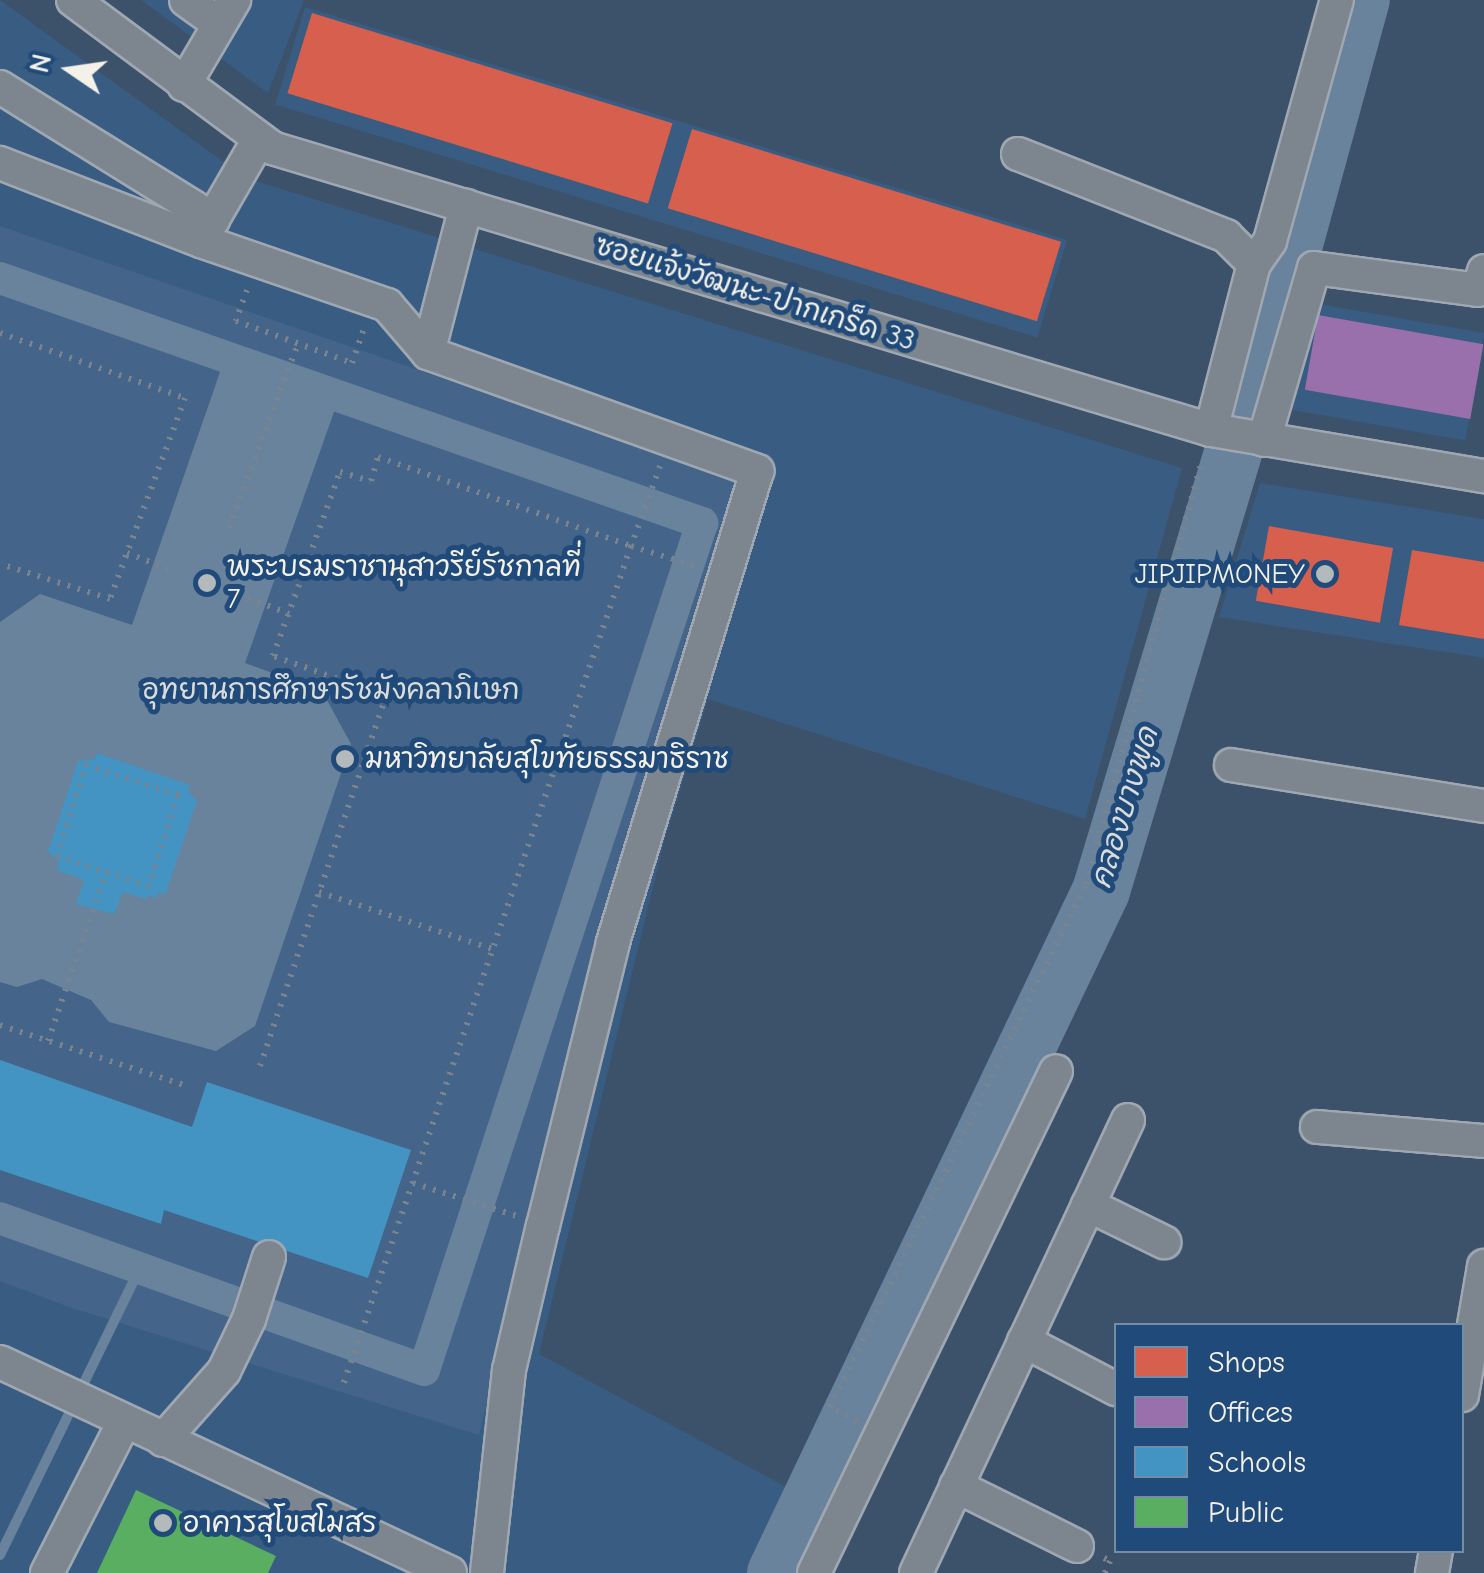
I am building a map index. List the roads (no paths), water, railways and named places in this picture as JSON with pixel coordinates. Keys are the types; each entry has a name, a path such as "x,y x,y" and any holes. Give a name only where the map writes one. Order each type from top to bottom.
{"street":[{"name":"ซอยแจ้งวัฒนะ-ปากเกร็ด 33","path":"73,0 258,141 1213,430 1484,476"},
{"path":"184,85 200,64 226,12 186,0"},
{"path":"1213,430 1254,264 1270,241 1337,0"},
{"path":"0,87 207,230"},
{"path":"207,230 258,141"},
{"path":"1018,154 1226,236 1254,264"},
{"path":"0,163 207,230 387,305 428,353 757,471 613,943 543,1225 509,1370 487,1573"},
{"path":"428,353 466,206"},
{"path":"1261,440 1314,268 1478,290 1484,271"},
{"path":"1231,765 1484,806"},
{"path":"814,1573 1056,1071"},
{"path":"916,1573 1128,1120"},
{"path":"1317,1127 1484,1140"},
{"path":"1088,1205 1164,1242"},
{"path":"1464,1383 1484,1266"},
{"path":"163,1440 224,1371 264,1271"},
{"path":"1024,1340 1114,1388"},
{"path":"2,1368 56,1389 450,1573"},
{"path":"48,1573 124,1422"},
{"path":"956,1486 1076,1546"}],"waterway":[{"name":"คลองบางพูด","path":"776,1573 1101,891 1274,317 1361,0"},
{"path":"0,278 702,523 424,1370 0,1218"},
{"path":"0,1555 140,1268"}],"place":[{"name":"JIPJIPMONEY","path":"1325,574"},
{"name":"พระบรมราชานุสาวรีย์รัชกาลที่ 7","path":"207,583"},
{"name":"มหาวิทยาลัยสุโขทัยธรรมาธิราช","path":"345,759"},
{"name":"อาคารสุโขสโมสร","path":"163,1523"}],"park label":[{"name":"อุทยานการศึกษารัชมังคลาภิเษก","path":"331,690"}]}
